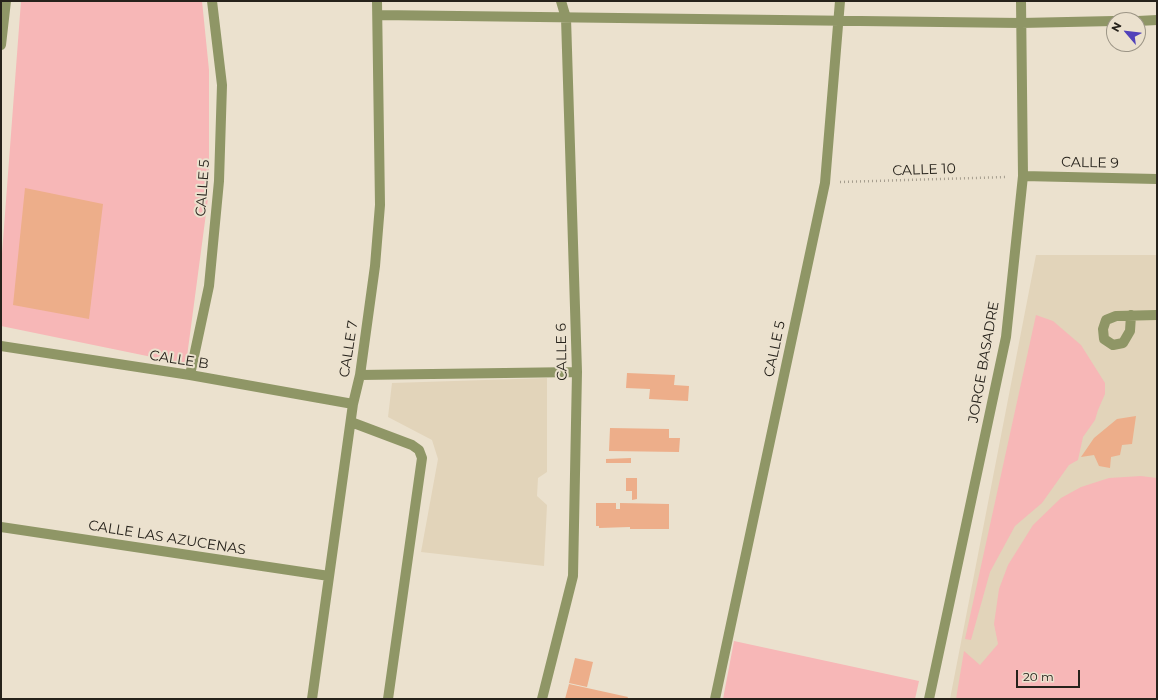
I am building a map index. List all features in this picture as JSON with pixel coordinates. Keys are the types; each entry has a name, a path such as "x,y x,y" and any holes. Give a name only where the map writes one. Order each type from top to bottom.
{"street":[{"path":"1,45 6,1"},
{"name":"CALLE 5","path":"190,375 209,286 219,181 222,85 212,1"},
{"name":"CALLE 7","path":"312,699 353,404 360,374 375,266 380,205 377,1"},
{"name":"CALLE 6","path":"542,699 573,576 577,372 566,18 561,1"},
{"name":"CALLE 5","path":"714,699 825,183 840,1"},
{"name":"JORGE BASADRE","path":"929,699 1006,337 1023,176 1021,1"},
{"path":"378,15 1021,23 1106,21"},
{"path":"1146,21 1157,20"},
{"name":"CALLE 9","path":"1023,176 1157,179"},
{"path":"1131,316 1157,315"},
{"name":"CALLE B","path":"1,346 190,375 353,404"},
{"path":"360,374 577,372"},
{"path":"351,422 412,446 419,450 422,458 388,699"},
{"name":"CALLE LAS AZUCENAS","path":"1,527 329,576"}],"path":[{"name":"CALLE 10","path":"825,183 1023,176"}],"shaded area":[{"path":"21,1 202,1 209,70 209,191 186,364 1,326 1,267"},
{"path":"1036,255 1157,255 1157,699 950,699"},
{"path":"1036,315 1053,321 1081,345 1105,383 1105,394 1095,420 1083,437 1078,460 1069,465 1042,503 1015,526 990,572 971,640 965,639"},
{"path":"547,378 547,472 538,478 537,496 547,505 544,566 421,552 438,459 432,440 388,417 392,383"},
{"path":"1141,476 1157,478 1157,699 956,699 964,651 980,665 998,644 994,624 999,589 1008,565 1033,525 1061,498 1081,487 1109,478"},
{"path":"734,641 919,681 915,699 723,699"}],"building":[{"path":"25,188 103,204 89,319 13,305"},
{"path":"627,373 675,375 674,385 689,386 688,401 649,399 650,389 626,388"},
{"path":"1136,416 1132,444 1122,445 1120,455 1111,457 1110,468 1099,466 1094,455 1081,457 1094,438 1117,419"},
{"path":"610,428 669,429 669,438 680,438 679,452 609,451"},
{"path":"631,458 631,463 606,463 606,459"},
{"path":"626,478 637,478 637,499 632,500 632,491 626,491"},
{"path":"596,503 616,503 616,509 620,509 620,503 669,504 669,529 630,529 630,527 599,528 599,526 596,526"},
{"path":"575,658 593,662 587,687 569,683"},
{"path":"569,684 628,697 627,699 565,699"}]}
